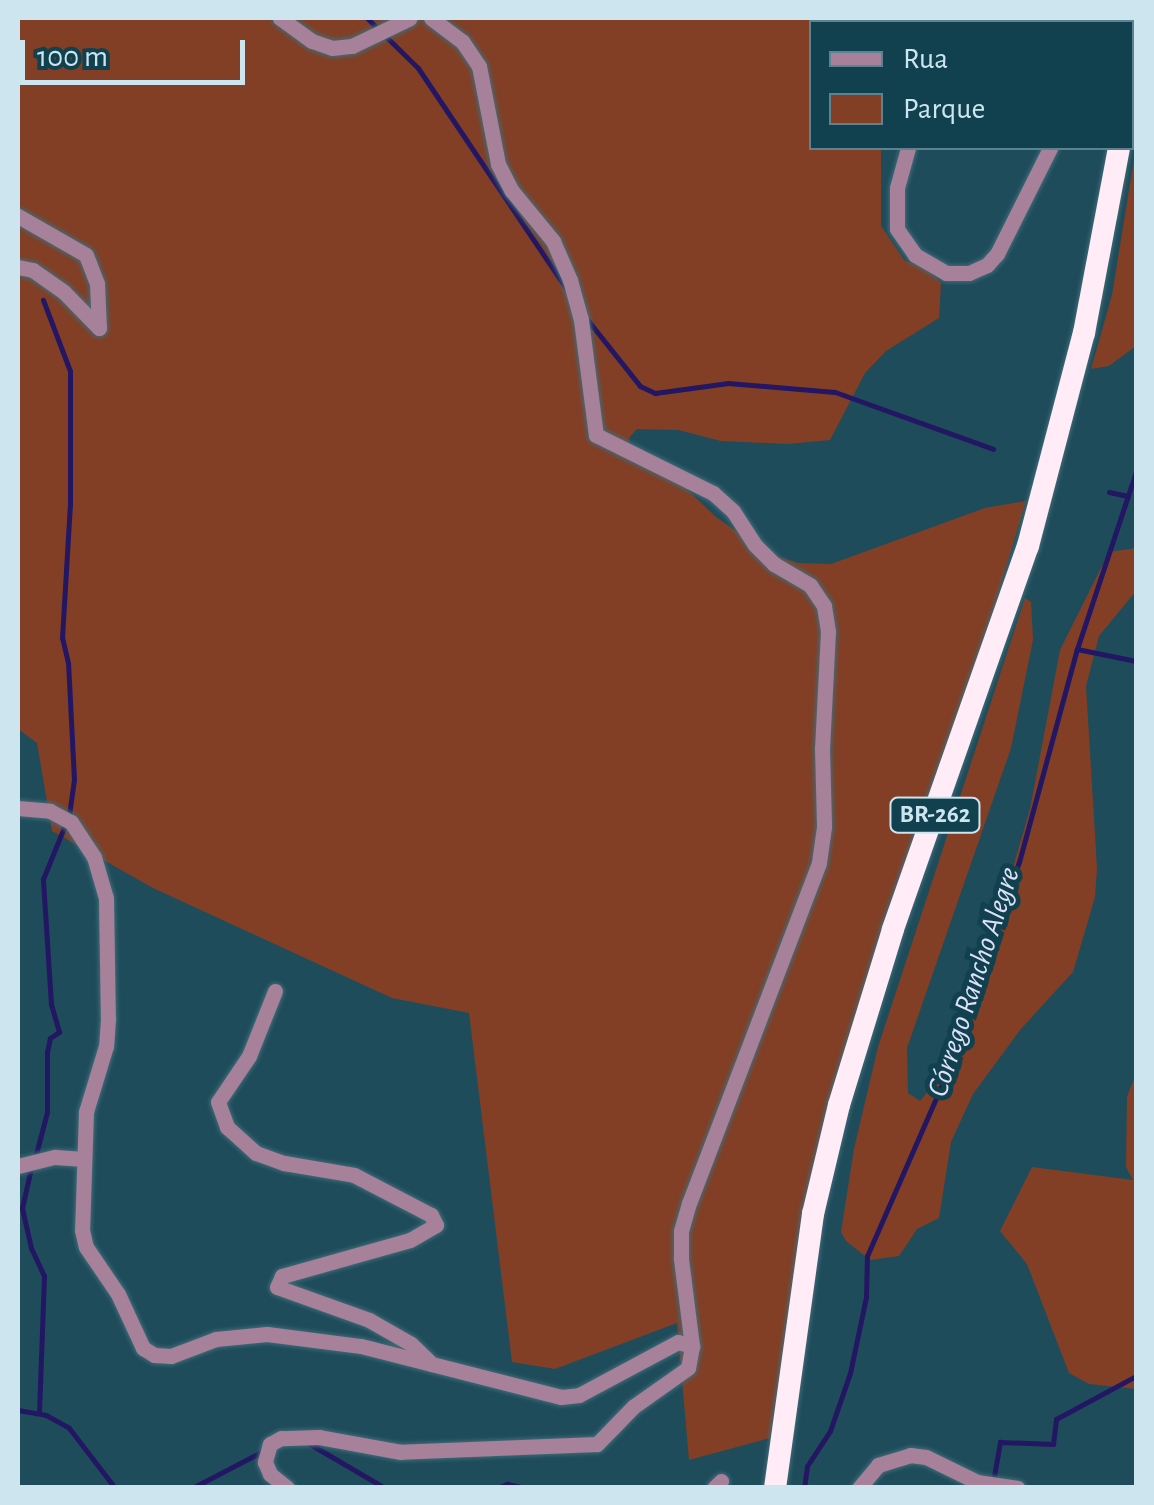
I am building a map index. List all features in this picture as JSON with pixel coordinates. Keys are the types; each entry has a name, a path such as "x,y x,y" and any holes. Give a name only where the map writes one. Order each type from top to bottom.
{"highway":[{"name":"BR-262","path":"774,1488 813,1214 839,1105 893,929 1028,546 1084,334 1119,150"}],"street":[{"path":"280,18 312,41 332,48 352,46 410,18"},
{"path":"287,1488 270,1474 265,1462 270,1444 281,1438 319,1437 401,1452 597,1444 633,1407 688,1368 692,1346 681,1231 688,1203 819,863 824,827 822,748 828,632 824,606 810,586 774,564 732,510 712,493 596,434 580,320 570,280 553,241 512,191 498,164 479,66 462,41 431,18"},
{"path":"907,150 897,188 897,229 915,255 946,272 969,273 987,265 997,254 1049,150"},
{"path":"18,216 86,255 97,283 98,328 64,292 33,270 18,267"},
{"path":"18,808 50,811 70,822 94,858 106,898 106,1046 86,1112 81,1159 86,1247 118,1294 132,1332 154,1355 170,1356 238,1334 267,1334 360,1346 560,1397 594,1388 678,1342 692,1346"},
{"path":"275,991 249,1056 218,1102 228,1127 256,1153 284,1163 354,1175 431,1215 436,1225 410,1240 282,1276 277,1287 381,1326 411,1344 435,1367"},
{"path":"18,1166 54,1157 81,1159"},
{"path":"859,1488 878,1465 910,1455 926,1456 977,1482 1018,1488"}],"green space":[{"path":"18,18 824,18 809,20 809,150 881,150 881,226 905,261 925,267 941,283 939,318 886,351 865,373 830,440 787,444 721,441 678,430 637,429 629,438 632,453 675,478 716,517 768,553 798,563 831,564 985,508 1026,501 797,1262 770,1438 689,1460 677,1323 555,1369 512,1362 469,1013 392,998 153,888 52,831 37,743 18,729"},
{"path":"1136,147 1136,346 1109,366 1091,369 1112,295"},
{"path":"1136,548 1136,591 1099,636 1086,686 1097,868 1095,897 1073,972 1020,1030 973,1094 951,1142 939,1218 917,1229 899,1256 870,1260 846,1241 841,1232 854,1149 878,1047 1025,598 1031,602 1033,640 1011,748 907,1048 908,1093 920,1101 939,1078 961,1038 975,965 1012,871 1030,809 1060,650 1109,552"},
{"path":"1136,1073 1136,1389 1089,1384 1069,1373 1027,1264 1000,1231 1032,1167 1133,1180 1126,1167 1127,1097"}],"waterway":[{"path":"367,18 418,68 566,288"},
{"path":"35,1158 47,1112 47,1052 50,1038 59,1032 51,1004 43,879 69,815 74,780 68,663 62,638 70,505 70,371 43,300"},
{"path":"586,318 640,386 655,393 728,383 835,392 993,449"},
{"name":"Córrego Rancho Alegre","path":"804,1488 807,1466 830,1431 850,1373 866,1297 867,1256 947,1073 1019,862 1077,649 1136,472"},
{"path":"1109,492 1128,496"},
{"path":"1077,649 1136,661"},
{"path":"31,1168 22,1208 31,1248 44,1276 39,1413"},
{"path":"993,1482 1000,1442 1053,1444 1056,1419 1136,1376"},
{"path":"18,1410 46,1415 69,1428 115,1488"},
{"path":"308,1443 385,1488"},
{"path":"192,1488 263,1451"},
{"path":"497,1488 507,1484 526,1488"}]}
